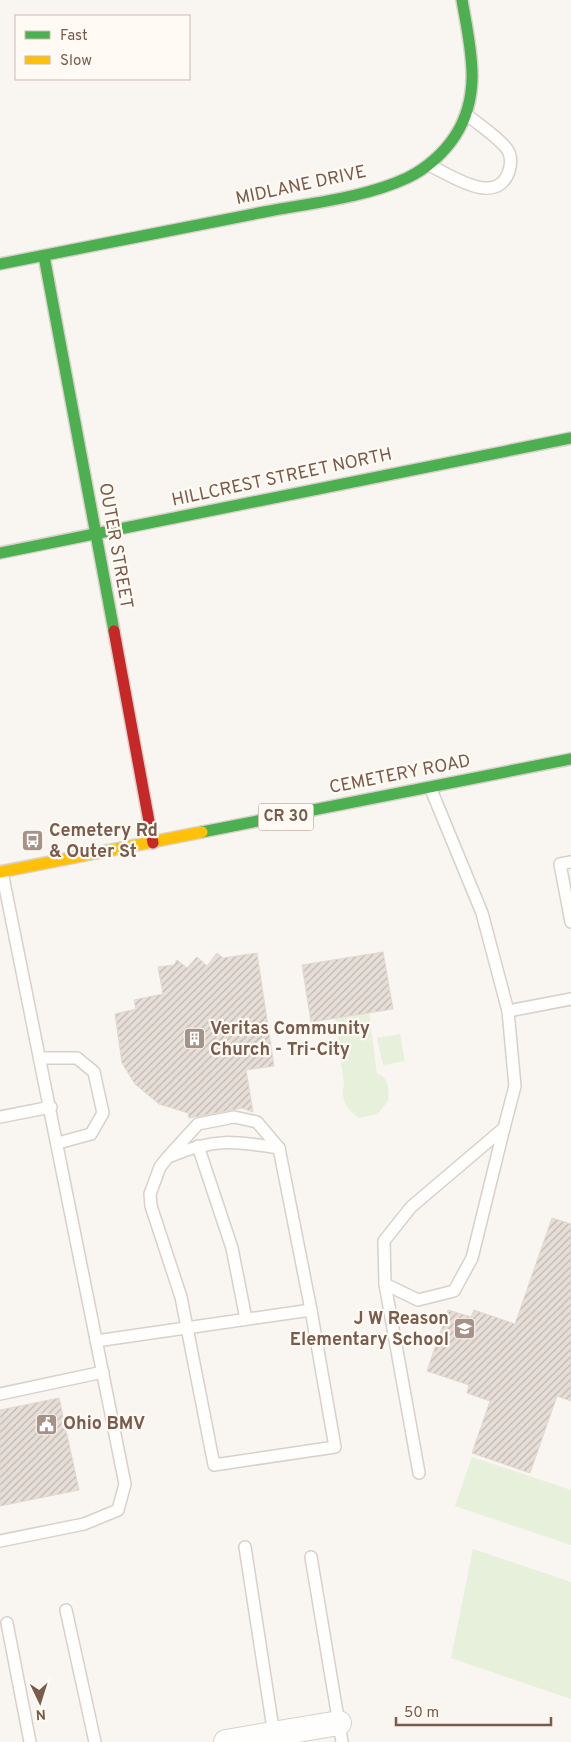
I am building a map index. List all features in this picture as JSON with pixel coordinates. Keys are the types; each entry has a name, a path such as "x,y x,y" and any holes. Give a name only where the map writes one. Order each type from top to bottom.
{"street":[{"name":"MIDLANE DRIVE","path":"0,264 350,195 396,183 422,171 444,151 460,128 473,94 472,58 462,0"},
{"name":"OUTER STREET","path":"44,256 153,843"},
{"name":"HILLCREST STREET NORTH","path":"0,553 571,438"},
{"name":"CEMETERY ROAD","path":"1,872 571,759"},
{"path":"226,1742 341,1732"}],"lane":[{"path":"429,165 476,188 495,186 500,184 507,176 512,162 508,150 466,114"},
{"path":"385,1284 418,1300 454,1291 472,1258 515,1086 508,1011 482,913 430,787"},
{"path":"571,862 560,864 571,922"},
{"path":"0,1541 84,1524 118,1510 125,1484 51,1107 1,872"},
{"path":"508,1011 571,999"},
{"path":"40,1058 77,1058 94,1072 103,1113 91,1134 58,1143"},
{"path":"0,1117 51,1107"},
{"path":"234,1117 257,1122 279,1148 311,1310 335,1447 214,1465 181,1297 151,1206 150,1194 160,1167 167,1158 198,1124 234,1117"},
{"path":"418,1473 385,1284 384,1241 411,1207 504,1128"},
{"path":"167,1158 198,1146 219,1141 279,1148"},
{"path":"198,1146 232,1248 246,1320"},
{"path":"96,1341 311,1310"},
{"path":"0,1394 103,1372"},
{"path":"246,1547 275,1738"},
{"path":"311,1558 341,1732"},
{"path":"66,1610 95,1742"},
{"path":"6,1623 30,1742"}],"green space":[{"path":"369,1013 377,1074 386,1080 389,1099 378,1114 359,1118 348,1108 343,1095 344,1084 335,1018"},
{"path":"400,1034 405,1061 383,1065 377,1038"},
{"path":"472,1457 571,1490 571,1545 455,1506"},
{"path":"473,1549 571,1582 571,1699 451,1658"}],"building":[{"path":"383,952 393,1009 311,1022 302,965"},
{"name":"Veritas Community Church - Tri-City","path":"217,953 223,958 257,953 274,1066 246,1070 253,1112 242,1108 189,1118 188,1113 159,1104 135,1084 122,1063 115,1014 136,1009 134,1000 163,994 158,967 174,965 177,960 187,968 197,957 207,966"},
{"path":"552,1218 571,1224 571,1401 557,1396 530,1473 472,1453 490,1401 467,1393 469,1385 427,1371 448,1310 471,1317 474,1310 515,1324"},
{"path":"59,1398 79,1490 0,1506 0,1410"}],"traffic: fast":[{"path":"0,264 319,203 373,190 407,178 421,170 446,148 464,120 472,86 472,70 471,52 462,0"},
{"path":"44,256 114,631"},
{"path":"0,553 571,438"},
{"path":"202,832 571,759"}],"traffic: slow":[{"path":"0,872 202,832"}],"traffic: jam":[{"path":"114,631 153,843"}],"place":[{"name":"Cemetery Rd & Outer St","path":"33,841"},
{"name":"Veritas Community Church - Tri-City","path":"194,1039"},
{"name":"J W Reason Elementary School","path":"465,1329"},
{"name":"Ohio BMV","path":"47,1424"}]}
